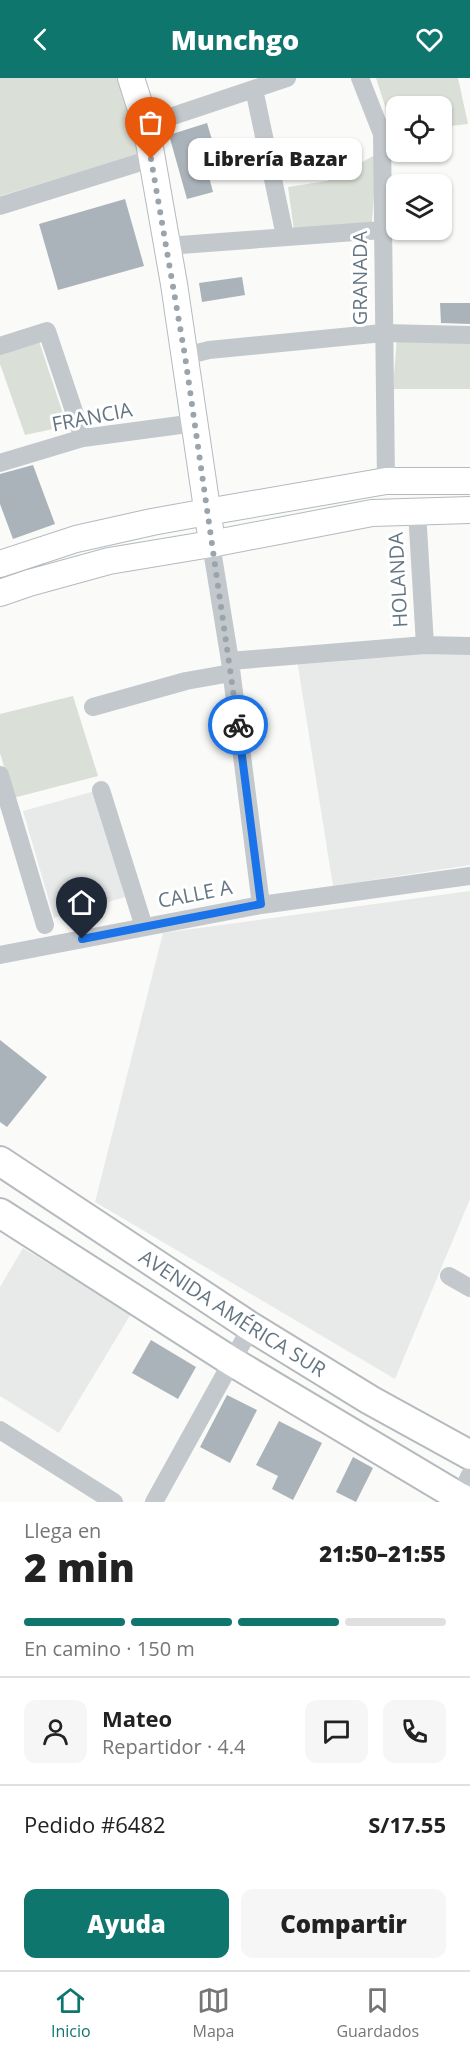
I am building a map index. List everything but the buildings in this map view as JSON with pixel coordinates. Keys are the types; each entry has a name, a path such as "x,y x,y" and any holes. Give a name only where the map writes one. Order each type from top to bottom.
{"main road":[{"path":"131,78 146,125 167,246 195,423 211,544"},
{"path":"0,564 76,539 207,512 386,481 470,481"},
{"path":"0,593 110,561 372,513 470,510"},
{"name":"AVENIDA AMÉRICA SUR","path":"2,1168 370,1400 470,1455"},
{"name":"AVENIDA AMÉRICA SUR","path":"0,1213 231,1361 464,1494"}],"street":[{"path":"146,125 287,78"},
{"name":"GRANADA","path":"360,78 382,134 386,481"},
{"path":"254,89 285,236"},
{"path":"0,206 151,159"},
{"path":"167,246 382,230"},
{"path":"0,346 47,332 83,438"},
{"path":"185,356 209,350 383,333 470,335"},
{"name":"FRANCIA","path":"0,463 83,438 195,423"},
{"name":"HOLANDA","path":"417,511 425,645"},
{"path":"211,544 231,667 261,904"},
{"path":"93,707 231,667 425,645 470,646"},
{"path":"0,776 45,925"},
{"path":"101,790 144,927"},
{"name":"CALLE A","path":"0,955 261,904 470,876"},
{"path":"449,1276 470,1288"},
{"path":"154,1502 251,1327"},
{"path":"0,1430 114,1502"}],"shaded area":[{"path":"0,78 121,78 140,154 0,196"},
{"path":"376,78 458,78 468,124 452,126 452,96 386,96 386,109"},
{"path":"377,154 372,222 294,230 288,187 327,181"},
{"path":"470,335 470,389 393,389 397,336"},
{"path":"38,338 67,426 25,435 0,364 0,351"},
{"path":"470,650 470,865 333,886 297,660"},
{"path":"73,696 98,776 13,798 0,753 0,714"},
{"path":"95,791 125,897 54,918 23,811"},
{"path":"470,891 470,1199 395,1379 95,1202 163,933"},
{"path":"23,1248 131,1314 59,1433 0,1396 0,1287"}],"way so far":[{"path":"151,159 174,284 238,725"}],"place":[{"name":"Librería Bazar","path":"151,159"}],"route":[{"path":"82,939 261,904 238,725"}]}
